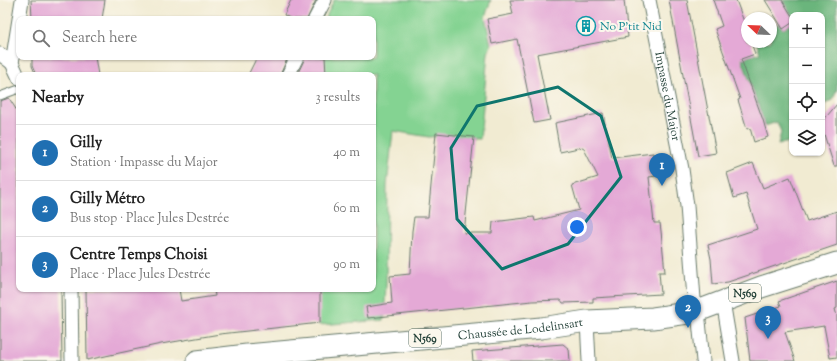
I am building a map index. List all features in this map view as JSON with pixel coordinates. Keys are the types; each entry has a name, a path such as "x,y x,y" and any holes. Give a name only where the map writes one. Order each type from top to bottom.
{"main road":[{"name":"Chaussée de Lodelinsart","path":"197,361 255,354 541,328 587,321 653,318 696,311 761,287 837,263"}],"street":[{"path":"19,16 22,0"},
{"path":"317,16 325,0"},
{"name":"Impasse du Major","path":"649,0 682,169 687,206 696,311 703,361"},
{"path":"12,63 16,38"},
{"path":"0,54 12,63 16,72"},
{"path":"290,72 296,60"},
{"path":"71,292 72,361"},
{"path":"723,301 733,361"},
{"path":"587,321 589,361"}],"lane":[{"path":"0,96 16,90"}],"highlighted area":[{"path":"558,87 601,116 621,177 568,244 502,269 457,219 451,148 477,106"}],"green space":[{"path":"334,0 491,0 485,17 491,45 488,53 480,139 440,136 429,137 393,131 387,186 386,285 384,320 319,325 320,292 376,292 376,72 323,72 324,61 321,60 376,60 376,16 326,16"},
{"path":"782,0 837,0 837,89 833,100 825,104 825,12 790,12"},
{"path":"779,23 783,29 789,25 789,142 778,144 781,132 777,122 765,126 742,59 760,53 758,48 777,48 777,24"}],"building":[{"path":"31,0 105,0 102,16 32,16"},
{"path":"291,0 316,0 308,16 284,15"},
{"path":"510,0 624,0 628,37 537,54 550,120 534,123 517,39 492,44 487,19 513,14"},
{"path":"669,0 687,0 716,153 698,156"},
{"path":"713,0 736,0 741,14 741,48 753,48 755,54 741,59 768,137 754,142 750,128 747,129 738,100 740,99 715,29 722,26"},
{"path":"765,0 782,0 790,12 789,25 783,29 777,19 777,12 772,12"},
{"path":"32,60 96,60 98,72 35,72 32,66"},
{"path":"256,60 287,60 281,72 250,72"},
{"path":"304,60 325,60 326,72 298,72"},
{"path":"9,98 16,109 16,292 61,292 62,361 0,361 0,101"},
{"path":"837,104 837,166 834,166 825,138 825,118"},
{"path":"603,113 612,158 653,153 656,176 649,177 654,223 660,223 661,231 665,272 659,272 661,294 593,298 593,302 563,303 561,300 532,301 368,318 366,307 392,303 390,276 410,274 414,217 428,217 436,133 474,137 464,233 492,233 493,222 534,217 535,221 579,210 572,185 598,177 583,147 560,152 555,123"},
{"path":"753,163 763,188 790,177 807,221 837,211 837,245 728,282 713,284 708,245 757,229 746,194 734,198 727,173"},
{"path":"837,281 837,308 835,309 837,316 837,357 830,358 824,326 785,332 795,361 750,361 745,318 781,306 779,301"},
{"path":"86,292 180,292 181,301 215,296 214,292 320,292 320,323 220,334 161,344 87,360"},
{"path":"563,344 569,349 570,361 473,361 472,351"}],"place":[{"name":"No P'tit Nid","path":"586,26"},
{"name":"Gilly","path":"662,186"},
{"name":"Gilly Métro","path":"688,328"},
{"name":"Centre Temps Choisi","path":"768,339"}]}
